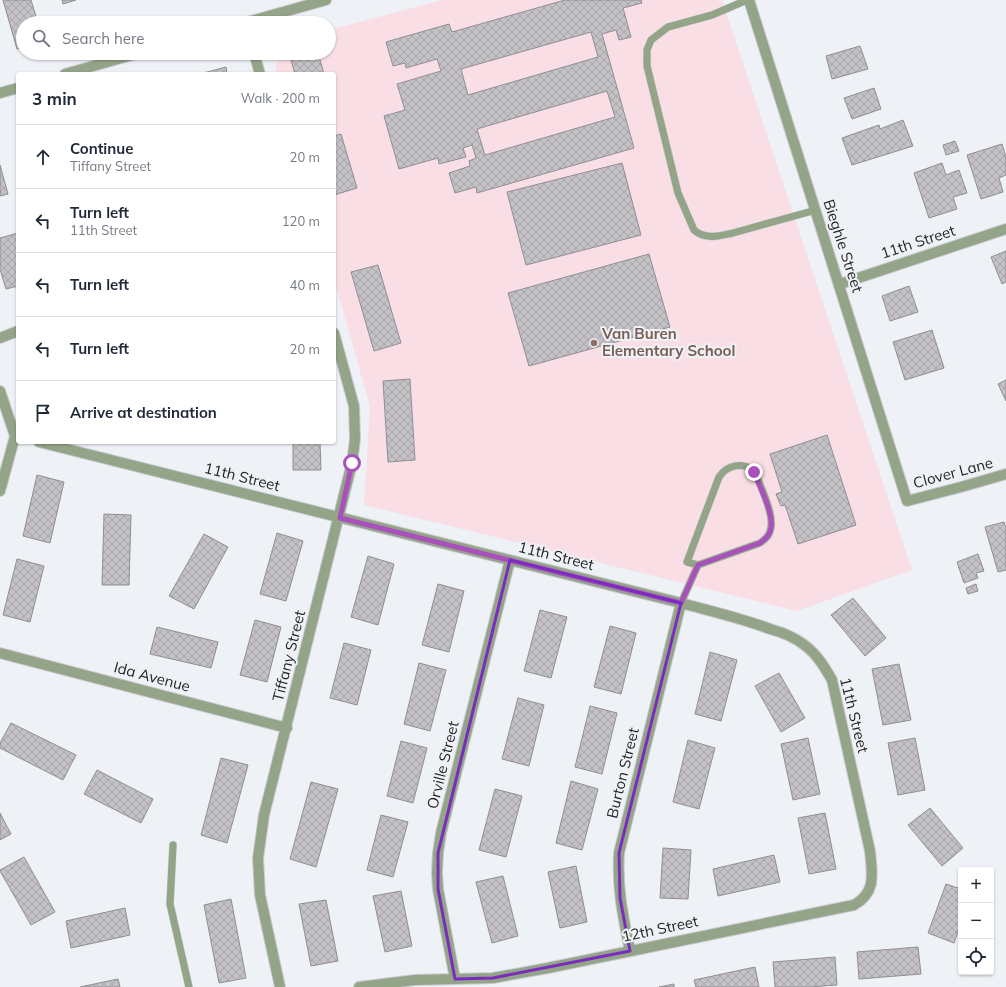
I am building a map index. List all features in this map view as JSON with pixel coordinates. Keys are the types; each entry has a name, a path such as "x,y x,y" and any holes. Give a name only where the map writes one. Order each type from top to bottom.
{"street":[{"path":"270,16 326,0"},
{"name":"Bieghle Street","path":"748,0 840,284 907,501"},
{"path":"73,72 115,60"},
{"path":"256,60 259,72"},
{"path":"0,93 16,89"},
{"name":"11th Street","path":"840,284 1006,230"},
{"path":"0,338 16,332"},
{"name":"Tiffany Street","path":"280,987 260,895 258,858 264,814 340,518 352,463 355,439 354,406 336,340"},
{"path":"0,391 16,436 0,491"},
{"name":"11th Street","path":"47,444 681,603 755,623 803,643 824,666 832,680 870,851 871,885 866,895"},
{"name":"Clover Lane","path":"907,501 1006,474"},
{"name":"Orville Street","path":"455,979 438,889 438,854 441,833 510,560"},
{"name":"Burton Street","path":"630,951 620,898 618,876 619,853 681,603"},
{"name":"Ida Avenue","path":"5,654 287,728"},
{"name":"12th Street","path":"359,987 415,980 493,978 854,905 863,900 866,895"}],"lane":[{"path":"748,0 712,14 668,27 651,40 647,50 647,66 678,193 694,230 699,234 706,236 733,233 816,210"},
{"path":"681,603 698,565 760,543 770,532 772,519 754,472 750,468 736,465 723,471 719,477 687,562 698,565"},
{"path":"173,845 170,904 189,987"}],"highlighted area":[{"path":"510,560 681,603 619,853 620,898 630,951 493,978 455,979 438,889 438,853"}],"shaded area":[{"name":"Van Buren Elementary School","path":"442,0 722,0 912,570 797,611 364,505 370,407 336,286 336,72 276,72 275,68 279,60 336,60 336,28"}],"building":[{"path":"3,0 31,0 36,16 16,16 16,46"},
{"path":"62,0 76,0 63,4"},
{"path":"565,0 641,0 642,3 623,8 631,37 619,40 616,30 602,34 634,148 477,193 476,187 455,193 449,173 470,166 469,161 476,158 472,145 463,148 466,157 439,164 438,158 399,169 384,116 405,110 397,84 441,71 437,59 406,68 405,63 393,66 386,42 449,24 452,32","holes":["591,32 598,57 468,95 461,69","607,91 615,117 485,155 477,129"]},
{"path":"860,46 868,69 832,79 826,56"},
{"path":"291,60 320,60 323,72 294,72"},
{"path":"226,67 227,72 207,72"},
{"path":"874,88 881,109 852,119 844,98"},
{"path":"903,120 913,146 852,165 842,138 879,125 880,129"},
{"path":"341,134 357,188 336,194 336,135"},
{"path":"955,141 959,151 946,155 943,145"},
{"path":"1002,144 1006,157 1006,175 999,178 1003,192 981,199 967,155"},
{"path":"622,163 641,235 526,265 507,192"},
{"path":"942,163 946,175 959,170 967,193 953,197 957,209 929,218 914,173"},
{"path":"0,165 8,194 0,196"},
{"path":"16,234 16,286 6,289 0,269 0,238"},
{"path":"1006,251 1006,282 1002,284 991,257"},
{"path":"649,254 670,327 529,366 508,293"},
{"path":"378,265 401,343 374,351 351,272"},
{"path":"909,286 918,312 890,321 882,296"},
{"path":"932,330 944,368 905,380 893,342"},
{"path":"410,379 415,460 388,462 383,381"},
{"path":"1006,380 1006,401 998,384"},
{"path":"827,435 856,525 798,544 785,505 781,506 776,494 782,492 770,454"},
{"path":"293,444 320,444 321,470 293,470"},
{"path":"37,475 64,482 50,543 23,536"},
{"path":"104,514 131,515 129,585 102,585"},
{"path":"1004,522 1006,528 1006,570 998,572 985,527"},
{"path":"277,533 303,541 286,601 260,594"},
{"path":"204,534 228,547 194,609 169,596"},
{"path":"978,554 984,571 976,573 978,578 964,583 957,562"},
{"path":"368,556 394,564 378,625 351,617"},
{"path":"17,559 44,566 30,622 3,615"},
{"path":"438,584 464,591 449,652 422,645"},
{"path":"976,584 978,591 968,594 966,588"},
{"path":"853,598 886,638 865,656 831,615"},
{"path":"540,610 567,617 551,678 524,671"},
{"path":"255,620 281,627 267,682 240,675"},
{"path":"610,626 636,633 621,694 594,687"},
{"path":"157,627 218,642 211,668 150,654"},
{"path":"344,643 371,650 357,705 330,698"},
{"path":"710,652 737,660 721,721 695,714"},
{"path":"419,663 446,670 430,731 404,724"},
{"path":"899,664 911,720 883,725 872,669"},
{"path":"779,673 805,718 781,732 755,686"},
{"path":"518,698 544,705 529,766 502,759"},
{"path":"590,706 617,713 602,774 575,767"},
{"path":"11,723 76,755 63,780 0,748 0,743"},
{"path":"808,738 820,794 793,800 781,744"},
{"path":"915,738 925,790 898,795 888,743"},
{"path":"688,740 715,748 699,809 673,802"},
{"path":"401,741 427,748 413,803 387,796"},
{"path":"221,758 248,765 227,843 201,835"},
{"path":"97,770 153,799 141,823 84,794"},
{"path":"571,781 598,789 582,850 556,843"},
{"path":"311,782 338,789 316,867 290,859"},
{"path":"495,789 522,796 506,857 479,850"},
{"path":"930,808 963,848 942,866 908,825"},
{"path":"0,813 11,834 0,840"},
{"path":"825,813 836,869 809,874 798,818"},
{"path":"381,815 408,822 393,877 367,870"},
{"path":"663,848 691,850 688,899 660,898"},
{"path":"774,855 780,882 718,896 713,869"},
{"path":"24,857 55,912 31,925 0,871"},
{"path":"576,866 587,922 560,928 548,872"},
{"path":"503,876 518,936 492,943 476,882"},
{"path":"946,884 958,888 958,932 954,943 928,933"},
{"path":"401,891 412,946 385,952 373,896"},
{"path":"231,899 246,978 219,983 204,905"},
{"path":"326,900 338,961 311,966 299,904"},
{"path":"125,908 130,935 71,948 66,921"},
{"path":"918,947 921,974 859,979 857,952"},
{"path":"835,957 837,985 775,987 773,962"},
{"path":"755,967 759,987 696,987 694,980"},
{"path":"118,979 120,987 80,987"},
{"path":"674,984 674,987 659,987"}],"place":[{"name":"Van Buren Elementary School","path":"594,343"}],"route":[{"path":"352,463 340,518 681,603 698,565 760,543 770,532 772,519 754,472"}]}
